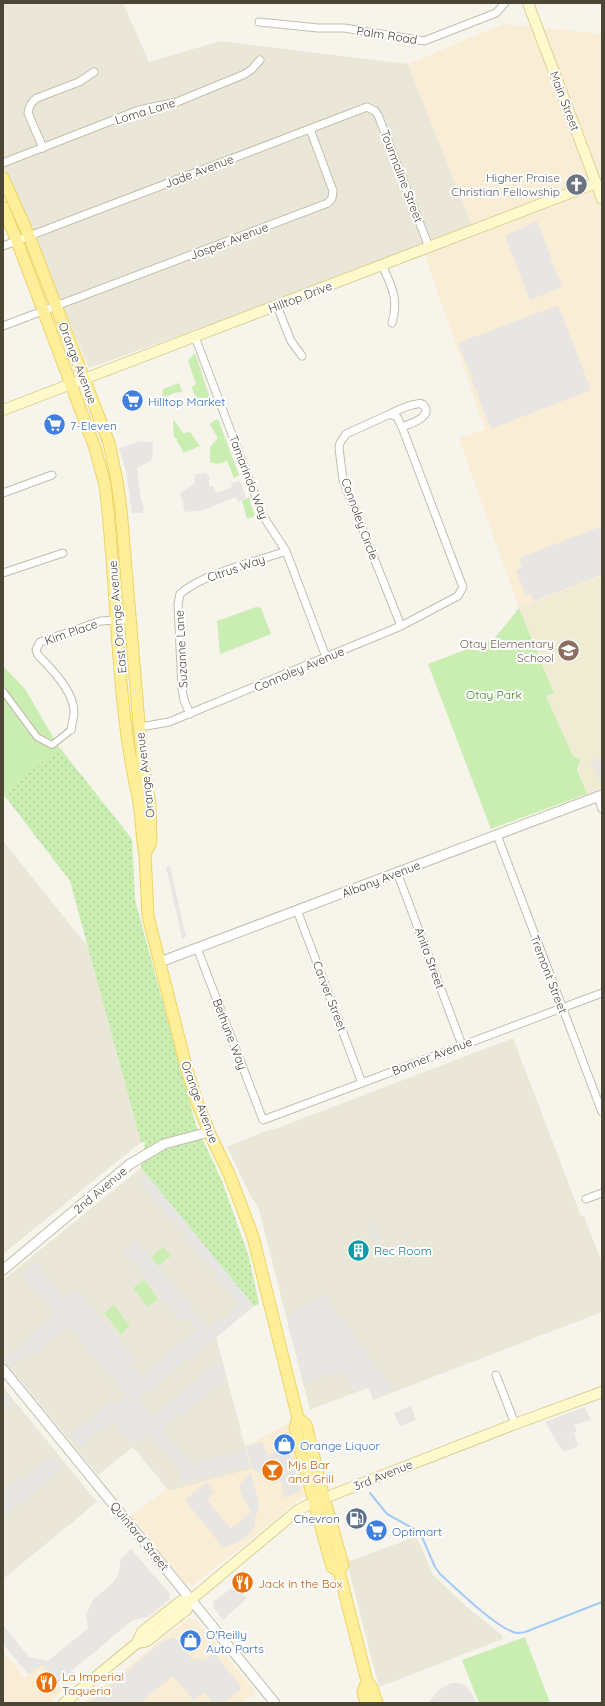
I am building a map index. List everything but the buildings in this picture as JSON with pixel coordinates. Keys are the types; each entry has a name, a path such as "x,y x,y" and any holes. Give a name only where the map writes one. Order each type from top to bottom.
{"main road":[{"name":"Main Street","path":"528,3 602,198"},
{"name":"Orange Avenue","path":"3,178 29,236 109,443 117,481 142,759 150,804 151,842 145,854 148,916 187,1070 209,1132 230,1176 253,1237 298,1418 306,1425 319,1500 343,1565 339,1572 367,1681 372,1688 377,1703"},
{"name":"Hilltop Drive","path":"3,410 596,183"},
{"name":"Orange Avenue","path":"3,206 72,384"},
{"name":"East Orange Avenue","path":"72,384 95,448 105,485 126,728 134,783 142,823 142,842 145,854"},
{"path":"126,728 140,727"},
{"name":"3rd Avenue","path":"64,1703 137,1643 147,1641 158,1633 186,1609 190,1600 298,1510 319,1500 602,1392"},
{"name":"Orange Avenue","path":"366,1703 363,1692 367,1681"}],"street":[{"name":"Palm Road","path":"259,22 318,28 344,28 377,32 424,41 496,13 505,3"},
{"name":"Loma Lane","path":"3,163 139,110 177,102 245,74 260,60"},
{"path":"43,148 28,113 32,101 79,82 94,72"},
{"name":"Jade Avenue","path":"3,246 367,107 370,108"},
{"name":"Tourmaline Street","path":"370,108 375,110 378,115 429,247"},
{"name":"Jasper Avenue","path":"3,326 328,203 332,198 333,191 310,129"},
{"path":"382,265 395,297 396,309 392,323"},
{"path":"277,306 291,341 302,356"},
{"name":"Tamarindo Way","path":"195,337 263,516 286,551 326,657"},
{"name":"Connoley Circle","path":"401,626 343,480 339,448 340,443 346,434 390,414 421,403 426,412 424,416 402,427"},
{"path":"390,414 397,417 402,427"},
{"name":"Connoley Avenue","path":"140,727 170,722 401,626 454,599 462,592 462,586 402,427"},
{"path":"3,493 52,475"},
{"name":"Citrus Way","path":"187,587 209,577 286,551"},
{"path":"3,573 63,553"},
{"name":"Suzanne Lane","path":"187,587 180,594 178,604 182,688 184,700 190,714"},
{"name":"Kim Place","path":"71,730 74,714 65,686 38,655 36,650 40,642 101,621 130,620"},
{"path":"3,692 33,732 42,741 52,745 71,730"},
{"path":"600,796 602,809"},
{"name":"Albany Avenue","path":"160,962 600,796"},
{"name":"Tremont Street","path":"496,835 602,1112"},
{"name":"Anita Street","path":"397,872 462,1045"},
{"name":"Carver Street","path":"297,910 362,1083"},
{"name":"Bethune Way","path":"197,948 263,1120"},
{"name":"Banner Avenue","path":"263,1120 602,993"},
{"name":"2nd Avenue","path":"3,1270 130,1164 164,1144 209,1132"},
{"path":"586,1199 602,1193"},
{"name":"Quintard Street","path":"3,1369 275,1703"},
{"path":"496,1375 515,1424"}],"shaded area":[{"path":"3,3 123,3 149,62 220,41 408,64 474,230 89,368 3,167"},
{"path":"503,24 602,34 602,576 519,608 459,439 485,429 423,250 474,230 408,64"},
{"path":"537,221 562,287 530,300 505,236"},
{"path":"558,305 591,390 491,429 458,343"},
{"path":"137,441 153,442 152,460 137,468 141,499 144,508 142,513 132,513 126,472 119,448 137,443"},
{"path":"207,473 207,476 209,475 209,486 213,486 216,493 232,487 231,483 240,481 246,498 238,502 236,497 204,510 185,512 180,493 195,483 195,474"},
{"path":"602,526 602,575 534,601 531,594 526,596 516,571 522,568 519,558"},
{"name":"Otay Elementary School","path":"602,576 602,789 587,794 573,756 546,695 554,692 519,608"},
{"path":"602,757 602,781 600,782 591,761"},
{"path":"3,841 88,947 141,1142 3,1254"},
{"path":"170,866 186,937 182,938 166,867"},
{"path":"513,1038 581,1216 584,1216 602,1263 602,1312 373,1400 369,1387 310,1410 258,1206 252,1199 227,1147 268,1130 277,1129"},
{"path":"141,1168 254,1306 216,1337 251,1469 169,1491 133,1447 98,1475 3,1359 3,1280"},
{"path":"146,1174 254,1306 140,1399 153,1416 222,1360 227,1379 163,1430 192,1464 246,1450 250,1466 182,1483 179,1471 180,1468 149,1433 133,1445 113,1421 80,1448 69,1435 112,1402 115,1405 126,1396 69,1326 31,1357 28,1353 10,1368 3,1359 56,1315 22,1273 35,1262 65,1299 78,1289 136,1360 132,1363 142,1375 197,1330 187,1318 181,1323 124,1252 138,1241 209,1329 239,1304 138,1180"},
{"path":"374,1223 388,1258 383,1260 368,1226"},
{"path":"324,1295 394,1390 374,1399 369,1388 355,1392 344,1374 339,1373 304,1382 288,1326 290,1315"},
{"path":"3,1387 97,1502 3,1579"},
{"path":"3,1394 5,1396 8,1394 12,1399 9,1402 12,1406 3,1414"},
{"path":"411,1406 416,1420 400,1426 394,1413"},
{"path":"584,1407 591,1420 574,1425 577,1432 555,1434 574,1433 578,1446 563,1452 545,1422"},
{"path":"290,1423 305,1487 303,1497 193,1586 185,1583 131,1516 167,1489 169,1491 251,1469 245,1446"},
{"path":"262,1441 267,1456 288,1445 301,1491 285,1498 277,1470 261,1474 252,1468 246,1446"},
{"path":"48,1457 51,1460 53,1458 63,1469 3,1518 3,1487 7,1491"},
{"path":"251,1473 259,1504 253,1531 238,1542 223,1548 185,1500 206,1482 214,1491 207,1500 231,1529 252,1511 242,1497 239,1486"},
{"path":"415,1537 419,1542 433,1575 468,1608 501,1634 503,1639 379,1687 347,1562"},
{"path":"131,1549 170,1594 169,1600 148,1617 133,1620 57,1683 42,1665 29,1675 3,1644 3,1625 29,1657 48,1661 88,1628 86,1616 92,1601 114,1582 119,1572 121,1558"},
{"path":"236,1585 247,1598 223,1620 213,1607 214,1601"},
{"path":"188,1618 195,1619 256,1692 242,1703 83,1703"},
{"path":"174,1637 192,1659 205,1660 214,1653 242,1688 224,1703 213,1703 204,1692 194,1701 173,1676 140,1703 88,1703 161,1643"},
{"path":"3,1652 25,1678 42,1665 64,1690 50,1703 3,1703"},
{"path":"451,1683 460,1683 466,1686 477,1703 428,1703 439,1690"}],"green space":[{"path":"195,353 210,398 198,405 192,387 196,384 188,361"},
{"path":"179,383 182,392 173,393 162,400 163,389"},
{"path":"218,419 239,475 234,478 227,461 218,464 210,462 210,447 218,438 210,425 213,421"},
{"path":"174,420 183,433 190,432 200,446 183,453 177,439 174,437"},
{"path":"249,498 255,516 247,519 242,500"},
{"path":"256,607 261,608 271,634 220,654 217,621"},
{"name":"Otay Park","path":"519,608 554,693 546,696 573,756 580,760 577,769 587,794 491,829 428,664 494,639"},
{"path":"3,666 25,689 59,747 3,796"},
{"path":"59,747 132,839 135,900 196,1125 222,1181 249,1257 259,1304 254,1306 141,1168 145,1142 141,1142 70,881 4,795"},
{"path":"163,1247 171,1256 158,1266 151,1257"},
{"path":"144,1280 158,1299 148,1307 133,1288"},
{"path":"114,1305 130,1326 121,1334 104,1313"},
{"path":"525,1637 550,1703 479,1703 462,1660"}],"waterway":[{"path":"370,1493 387,1514 416,1530 422,1537 435,1567 440,1574 495,1622 513,1632 525,1632 602,1602"}],"place":[{"name":"Higher Praise Christian Fellowship","path":"576,184"},
{"name":"Hilltop Market","path":"132,401"},
{"name":"7-Eleven","path":"54,425"},
{"name":"Otay Elementary School","path":"569,650"},
{"name":"Rec Room","path":"358,1250"},
{"name":"Orange Liquor","path":"284,1445"},
{"name":"Mjs Bar and Grill","path":"273,1471"},
{"name":"Chevron","path":"356,1518"},
{"name":"Optimart","path":"377,1531"},
{"name":"Jack in the Box","path":"242,1583"},
{"name":"O'Reilly Auto Parts","path":"190,1641"},
{"name":"La Imperial Taqueria","path":"46,1683"}]}
